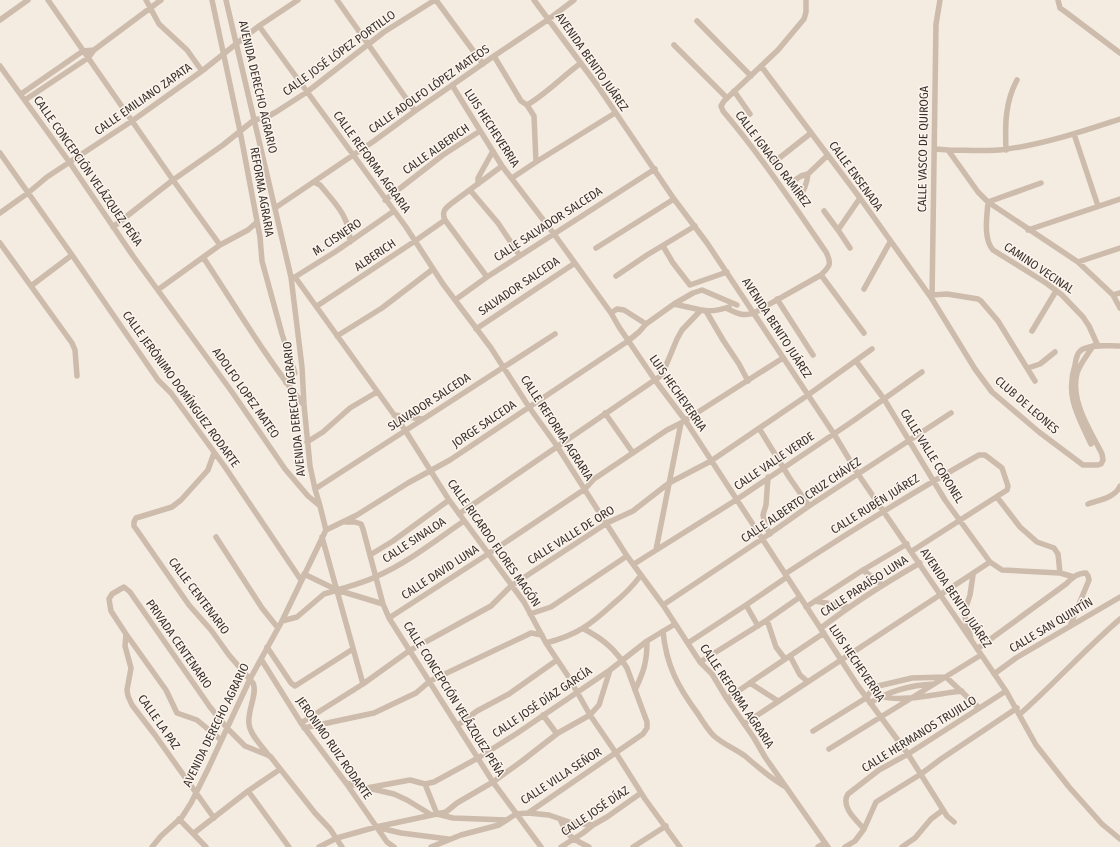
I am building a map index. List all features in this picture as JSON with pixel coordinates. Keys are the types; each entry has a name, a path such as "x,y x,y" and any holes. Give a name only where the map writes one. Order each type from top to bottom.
{"street":[{"path":"0,20 28,0"},
{"path":"48,0 220,245"},
{"path":"146,0 159,24 187,50 202,71"},
{"path":"25,100 88,58 94,50 161,0"},
{"name":"REFORMA AGRARIA","path":"212,0 240,131 257,222 262,261 282,334 295,373"},
{"name":"AVENIDA DERECHO AGRARIO","path":"152,847 160,836 185,812 250,678 282,622 302,577 326,530 315,489 307,442 302,366 293,277 275,208 226,0"},
{"name":"CALLE EMILIANO ZAPATA","path":"0,213 47,177 132,121 202,71 259,26 298,0"},
{"path":"337,0 415,110"},
{"path":"435,0 483,64"},
{"name":"CALLE JOSÉ LÓPEZ PORTILLO","path":"240,131 254,120 267,117 306,92 384,32 435,0"},
{"name":"AVENIDA BENITO JUÁREZ","path":"534,0 581,63 727,272 834,434 858,474 912,551 977,650 1006,691 1036,745 1068,787 1102,824 1120,839"},
{"name":"CALLE ADOLFO LÓPEZ MATEOS","path":"275,208 354,156 415,110 549,20 574,0"},
{"path":"674,45 727,98 778,50 804,19 806,12 806,0"},
{"name":"CALLE VASCO DE QUIROGA","path":"932,297 936,24 940,0"},
{"path":"1058,0 1060,8 1120,53"},
{"path":"697,21 751,76"},
{"name":"CALLE REFORMA AGRARIA","path":"259,26 394,211 433,269 504,367 557,446 627,556 663,605 700,662 712,674 727,700 826,845"},
{"path":"21,94 83,51 94,50"},
{"path":"494,56 521,101 527,105 534,116 536,162"},
{"path":"527,105 581,63"},
{"name":"CALLE CONCEPCIÓN VELÁZQUEZ PEÑA","path":"0,66 158,289"},
{"name":"CALLE ENSENADA","path":"761,66 932,297"},
{"path":"1006,150 1006,113 1009,99 1017,80"},
{"name":"LUIS HECHEVERRIA","path":"452,85 502,166 611,312 628,341 711,461 866,698 908,754 943,810 954,822"},
{"path":"734,91 750,114"},
{"name":"CALLE IGNACIO RAMÍREZ","path":"727,98 722,103 723,111 748,141 826,252 830,264 821,275"},
{"path":"512,178 615,113"},
{"path":"935,149 1006,150 1074,134 1120,119"},
{"path":"113,227 173,180 240,131"},
{"name":"CALLE ALBERICH","path":"385,200 443,154 480,131"},
{"path":"773,163 811,133"},
{"path":"1074,134 1098,206"},
{"name":"CAMINO VECINAL","path":"948,150 978,192 988,202 1078,262 1113,295 1120,308"},
{"path":"478,184 478,178 493,151"},
{"name":"CALLE JERÓNIMO DOMÍNGUEZ RODARTE","path":"0,153 158,380 171,393 302,577"},
{"path":"788,184 801,176 808,174 828,155"},
{"path":"487,277 445,220 443,212 452,203 502,166"},
{"name":"CALLE SALVADOR SALCEDA","path":"455,300 487,277 655,169"},
{"path":"798,197 808,182 808,174"},
{"path":"314,182 320,185 345,217 350,231 350,242"},
{"path":"988,202 1040,183"},
{"path":"470,190 498,223 520,256"},
{"path":"596,248 674,198"},
{"path":"838,230 860,198"},
{"path":"1028,230 1120,199"},
{"name":"CAMINO VECINAL","path":"988,202 987,232 990,246 999,254 1056,290 1074,306 1089,326 1095,346"},
{"name":"M. CISNERO","path":"293,277 350,242 394,211"},
{"path":"824,211 850,248"},
{"name":"ALBERICH","path":"316,306 445,220"},
{"path":"158,289 220,245 248,230 257,222"},
{"path":"616,276 695,226"},
{"path":"0,242 72,343 75,350 77,376"},
{"path":"864,289 890,242"},
{"path":"663,246 673,263 690,285 737,304"},
{"path":"1078,262 1120,248"},
{"path":"31,286 72,255"},
{"path":"203,257 286,383 304,405"},
{"name":"SALVADOR SALCEDA","path":"476,329 575,263"},
{"path":"337,336 382,308 433,269"},
{"path":"690,285 727,272"},
{"path":"726,308 747,316 821,275 864,333"},
{"name":"CALLE RICARDO FLORES MAGÓN","path":"293,277 316,306 405,430 449,500 524,602 546,643 568,676 590,715 641,793 680,847"},
{"name":"ADOLFO LOPEZ MATEO","path":"158,289 285,469 308,496 320,506"},
{"name":"JORGE SALCEDA","path":"326,530 343,522 430,470 450,460 628,341 646,324 674,304 693,293 702,290"},
{"path":"1032,331 1056,290"},
{"path":"1113,295 1120,293"},
{"path":"932,297 947,294 978,299 981,301 998,321 1036,381"},
{"name":"CLUB DE LEONES","path":"932,297 974,369 992,392 1039,432 1083,465 1098,466 1103,460 1102,454 1084,417 1076,394 1078,372 1095,346"},
{"path":"777,299 814,355"},
{"path":"674,304 703,311 726,308 746,301"},
{"path":"611,312 617,309 624,310 646,324"},
{"path":"459,514 655,380 664,372 671,351 682,330 703,311"},
{"path":"703,311 739,364 748,381"},
{"name":"SLAVADOR SALCEDA","path":"315,489 555,334"},
{"path":"1091,444 1080,420 1070,390 1072,373 1077,356 1080,351 1095,346 1120,346"},
{"name":"CALLE VALLE DE ORO","path":"301,723 363,684 409,650 491,606 511,586 607,523 633,511 669,484 711,461 808,395 872,349"},
{"path":"1028,368 1040,364 1055,352"},
{"name":"CALLE DAVID LUNA","path":"389,618 585,490 594,479 667,430 683,422 783,358"},
{"name":"CALLE VALLE CORONEL","path":"856,361 884,399 945,500 990,562"},
{"path":"286,383 302,366"},
{"name":"CALLE VALLE VERDE","path":"634,564 736,500 922,372"},
{"path":"307,442 323,432 350,408 377,392"},
{"name":"CALLE ALBERTO CRUZ CHÁVEZ","path":"663,605 951,412"},
{"path":"605,413 633,453"},
{"path":"394,415 422,419"},
{"path":"656,550 683,422"},
{"path":"759,428 809,506"},
{"name":"CALLE CENTENARIO","path":"214,453 208,470 181,500 172,507 136,518 134,526 189,606 211,630 229,655 250,678"},
{"name":"CALLE RUBÉN JUÁREZ","path":"688,643 884,511 934,480 979,455 985,455 1002,468 1008,486 1007,490"},
{"path":"768,477 766,505 763,514 765,525 770,534"},
{"path":"1088,504 1113,496 1120,486"},
{"name":"CALLE PARAÍSO LUNA","path":"912,551 1007,490"},
{"path":"997,497 1020,527 1037,542 1054,548 1058,554 1060,573"},
{"path":"370,555 393,541 449,500"},
{"name":"CALLE SINALOA","path":"282,622 297,617 324,594 376,577 395,568 464,521"},
{"name":"CALLE CONCEPCIÓN VELÁZQUEZ PEÑA","path":"343,522 355,522 361,524 383,604 389,618 493,782 539,846"},
{"path":"322,537 363,684"},
{"path":"216,538 262,608 278,628"},
{"path":"806,607 863,570 907,544"},
{"path":"530,614 551,607 627,556"},
{"path":"744,724 807,681 973,575 990,562 1002,570 1060,573 1074,577"},
{"name":"CALLE PARAÍSO LUNA","path":"727,700 790,656 822,631 848,607 920,563"},
{"path":"863,570 882,585"},
{"path":"977,650 1074,577 1081,573 1086,573 1089,580 1070,626"},
{"path":"546,643 567,637 593,623 632,587 641,575"},
{"path":"973,575 970,595 964,613 973,644"},
{"path":"302,577 337,590 383,604"},
{"name":"PRIVADA CENTENARIO","path":"126,634 111,611 109,599 112,594 124,587 130,592 226,728 245,746 270,756"},
{"path":"700,662 758,626 800,597"},
{"name":"CALLE SAN QUINTÍN","path":"994,674 1016,658 1070,626 1119,600"},
{"path":"816,601 848,607"},
{"path":"746,605 758,626"},
{"path":"845,847 855,841 864,829 876,802 1044,693 1081,655 1120,619"},
{"path":"767,620 776,647 785,659"},
{"name":"CALLE JOSÉ DÍAZ GARCÍA","path":"425,784 434,782 478,758 610,670 647,641 675,624"},
{"path":"584,629 600,638 616,652 627,668 635,690"},
{"path":"662,631 666,658 673,674 682,692 709,730 715,737 738,751 778,783 788,788"},
{"path":"304,728 374,712 416,693 430,681 530,633 542,636"},
{"path":"126,634 166,690 177,713 198,720 221,740"},
{"name":"CALLE LA PAZ","path":"126,634 125,646 131,668 127,690 132,705 196,791 214,818"},
{"path":"635,690 647,660 647,641"},
{"path":"267,647 291,683 295,686 353,649"},
{"path":"829,749 981,655"},
{"path":"790,656 800,675 807,681"},
{"name":"JERONIMO RUIZ RODARTE","path":"261,659 304,728 346,783 376,827 393,847"},
{"path":"458,725 477,711 509,694 557,660"},
{"path":"376,827 446,812 457,803 493,782 557,734 590,715 599,705 610,670"},
{"path":"813,730 866,698 874,687 912,678 946,677 979,708"},
{"path":"250,678 255,686 249,716 251,730 275,762 279,770 314,814 337,838 342,847"},
{"path":"750,683 778,701"},
{"path":"870,703 881,696 911,687 935,684"},
{"name":"CALLE VILLA SEÑOR","path":"431,847 461,835 499,824 516,814 528,812 643,734 647,728 647,722 635,690"},
{"path":"881,696 887,698 912,698 962,691"},
{"name":"CALLE HERMANOS TRUJILLO","path":"864,829 853,817 848,808 846,798 848,794 879,770 908,754 1006,691"},
{"path":"543,715 557,734"},
{"path":"194,834 248,791 279,770"},
{"path":"367,788 410,780 425,784 434,814"},
{"path":"346,783 394,794 434,814 453,818 507,820"},
{"path":"248,791 289,847"},
{"name":"CALLE JOSÉ DÍAZ","path":"561,847 641,793"},
{"path":"910,847 915,838 931,819 943,810"},
{"path":"528,812 549,815 572,823 593,825"},
{"path":"179,819 206,847"},
{"path":"560,819 564,828 573,840 589,847"},
{"path":"633,847 666,826"},
{"name":"CALLE VILLA SEÑOR","path":"319,847 337,838 376,827 401,833 450,839"},
{"path":"902,847 915,838"},
{"path":"818,847 826,845"}]}
